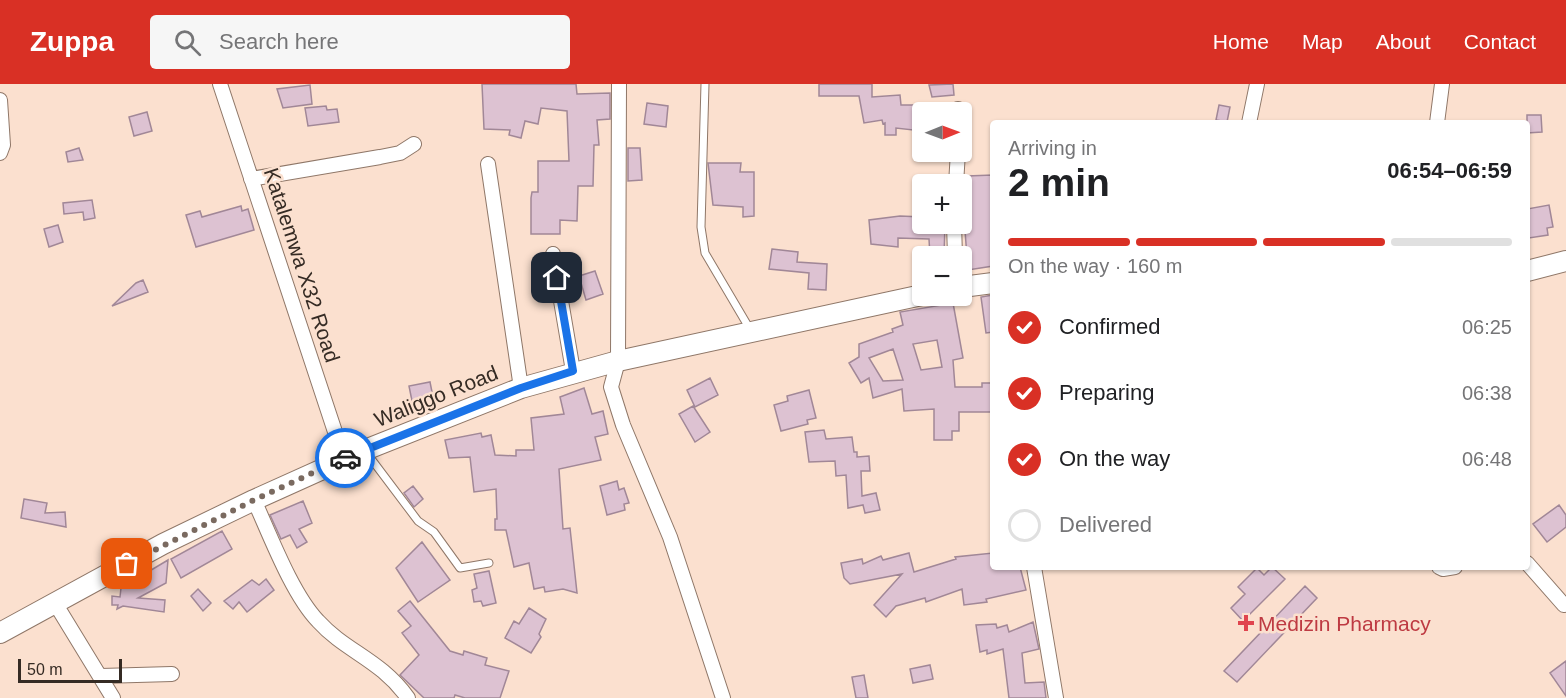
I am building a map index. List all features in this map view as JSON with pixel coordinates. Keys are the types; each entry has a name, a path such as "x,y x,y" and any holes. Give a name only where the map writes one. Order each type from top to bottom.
{"street":[{"name":"Katalemwa X32 Road","path":"220,84 344,459"},
{"path":"619,84 618,361 611,387 624,425 670,537 723,698"},
{"path":"1250,120 1257,84"},
{"path":"1437,120 1442,84"},
{"path":"0,100 3,144 0,153"},
{"path":"251,178 400,153 414,144"},
{"path":"488,164 521,388"},
{"path":"553,254 573,371"},
{"path":"1530,270 1566,261"},
{"path":"972,286 990,283"},
{"name":"Waliggo Road","path":"0,633 254,500 365,450 521,388 573,371 912,297"},
{"path":"254,500 299,593 317,621 379,666 396,681 408,698"},
{"path":"1530,566 1564,605"},
{"path":"1035,570 1056,698"},
{"path":"56,603 113,698"},
{"path":"101,676 172,674"}],"lane":[{"path":"705,84 701,227 705,253 751,331"},
{"path":"365,450 418,521 434,532 460,568 489,563"}],"building":[{"path":"482,84 576,84 577,94 610,93 610,119 597,120 599,145 594,145 593,186 578,186 577,221 560,220 560,234 531,234 531,198 532,192 538,192 538,161 569,161 567,111 541,108 538,124 525,121 521,138 509,135 510,130 484,129"},
{"path":"819,84 872,84 872,97 900,95 901,105 912,105 912,130 896,128 896,135 885,135 885,123 883,124 882,120 864,123 859,96 819,96"},
{"path":"953,84 954,95 932,97 929,85"},
{"path":"310,85 312,104 283,108 277,89"},
{"path":"647,103 668,106 666,127 644,124"},
{"path":"1219,105 1230,107 1227,120 1216,120"},
{"path":"326,106 327,110 337,109 339,122 308,126 305,108"},
{"path":"147,112 152,131 134,136 129,117"},
{"path":"1527,115 1541,115 1542,132 1530,133 1530,120 1527,120"},
{"path":"79,148 83,160 68,162 66,152"},
{"path":"628,148 640,148 642,180 628,181"},
{"path":"708,163 741,163 740,172 754,172 754,216 743,217 743,207 713,205"},
{"path":"990,175 990,266 972,269 972,246 966,246 965,234 972,234 972,176"},
{"path":"92,200 95,218 84,220 83,212 64,214 63,203"},
{"path":"1549,205 1553,227 1547,228 1548,235 1530,238 1530,208"},
{"path":"241,206 242,211 248,209 254,230 196,247 186,215 200,211 202,217"},
{"path":"912,217 912,234 945,234 944,246 929,246 929,239 898,238 898,247 871,244 869,220"},
{"path":"58,225 63,242 49,247 44,229"},
{"path":"772,249 798,252 797,262 827,264 826,290 808,289 809,273 769,269"},
{"path":"595,271 603,294 586,300 579,276"},
{"path":"143,280 148,292 112,306 136,283"},
{"path":"990,296 990,332 986,333 981,297"},
{"path":"935,306 954,306 963,358 953,360 955,387 982,387 982,383 990,383 990,412 959,412 959,431 952,431 952,440 934,440 934,409 904,411 902,389 873,398 869,378 861,383 849,363 859,357 859,344 893,332 892,329 903,325 900,312","holes":["937,340 942,367 921,370 913,344","893,349 903,380 883,381 869,358"]},
{"path":"710,378 718,395 695,407 687,390"},
{"path":"430,382 433,397 412,401 409,386"},
{"path":"584,388 592,414 603,411 608,434 595,437 601,460 559,469 563,529 570,528 577,593 563,589 545,592 544,587 534,589 529,563 514,567 506,530 495,530 496,489 474,492 470,457 449,458 445,440 481,433 482,437 491,435 495,455 516,456 516,450 534,450 531,418 564,414 560,397"},
{"path":"809,390 816,418 807,420 808,424 781,431 774,405 788,401 787,396"},
{"path":"693,406 710,432 695,442 679,414"},
{"path":"824,430 826,439 852,437 857,457 869,456 870,471 861,471 862,496 876,493 880,510 865,513 863,505 848,508 846,475 836,476 835,461 809,462 805,432"},
{"path":"617,481 619,490 624,488 629,503 624,504 625,510 607,515 600,486"},
{"path":"413,486 423,499 414,507 404,493"},
{"path":"24,499 47,503 45,513 65,512 66,527 21,518"},
{"path":"303,501 312,523 299,529 307,542 297,548 290,535 281,539 270,515"},
{"path":"1559,505 1566,515 1566,527 1547,542 1533,524"},
{"path":"222,531 232,549 181,578 171,559"},
{"path":"422,542 450,580 418,602 396,568"},
{"path":"909,553 914,572 956,559 955,557 990,553 990,570 1021,570 1026,590 986,599 987,602 964,605 962,589 926,602 925,598 896,606 886,617 874,605 902,574 850,584 844,578 841,563 862,559 863,564 881,556 883,560"},
{"path":"168,560 166,583 138,598 165,600 164,612 123,606 117,609 118,605 112,605 112,596 120,597 121,588"},
{"path":"1255,570 1259,570 1264,575 1269,570 1275,570 1285,579 1243,621 1231,608 1245,594 1238,587"},
{"path":"489,571 496,603 483,606 481,601 474,602 472,590 477,588 474,574"},
{"path":"266,579 274,590 247,612 239,602 233,609 224,601 252,580 259,585"},
{"path":"1305,586 1317,598 1237,682 1224,671"},
{"path":"198,589 211,603 203,611 191,596"},
{"path":"410,601 450,651 463,655 464,651 487,658 485,665 509,671 500,698 465,698 455,695 454,698 424,698 400,675 419,655 402,633 411,626 398,611"},
{"path":"529,608 546,619 539,634 541,637 531,653 505,638 514,621 519,624"},
{"path":"1033,622 1039,649 1022,653 1025,683 1044,682 1046,698 1009,698 1003,649 987,654 987,650 980,652 976,625 996,624 997,628 1007,625 1009,632"},
{"path":"1566,661 1566,696 1550,673"},
{"path":"930,665 933,679 913,683 910,669"},
{"path":"864,675 868,698 856,698 852,677"}],"way so far":[{"path":"127,564 163,544 345,458"}],"place":[{"name":"Medizin Pharmacy","path":"1246,623"}],"route":[{"path":"345,458 521,388 573,371 557,278"}]}
